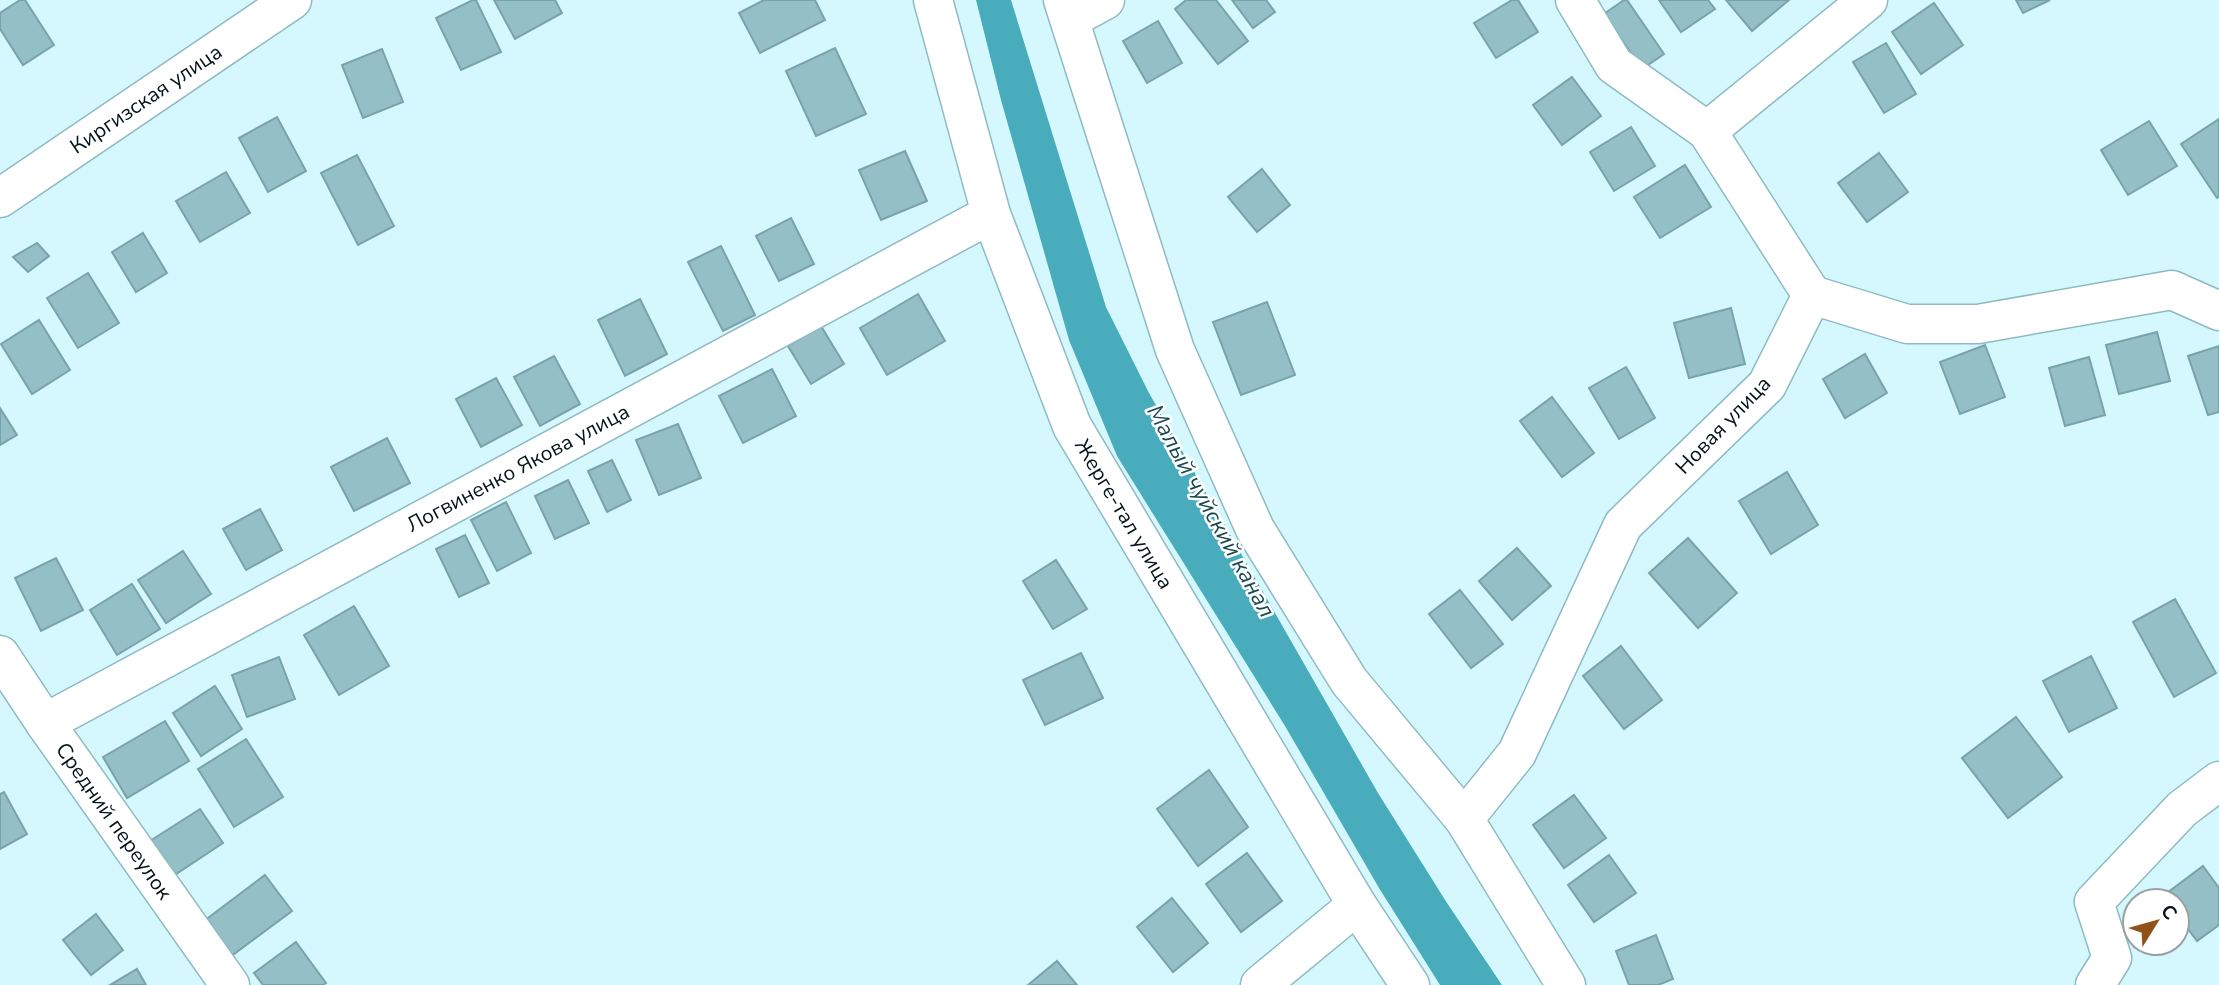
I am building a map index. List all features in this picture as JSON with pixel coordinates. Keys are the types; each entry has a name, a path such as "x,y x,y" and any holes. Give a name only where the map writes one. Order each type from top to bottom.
{"street":[{"name":"Киргизская улица","path":"0,198 292,0"},
{"name":"Жерге-тал улица","path":"933,0 992,214 1072,425 1357,905 1410,985"},
{"path":"1105,0 1067,9 1175,349 1255,529 1349,681 1464,819 1566,985"},
{"path":"1575,0 1614,65 1707,131 1812,295 1907,324 1979,324 2172,290 2219,311"},
{"path":"1707,131 1868,0"},
{"name":"Логвиненко Якова улица","path":"45,723 992,214"},
{"name":"Новая улица","path":"1464,819 1517,753 1623,526 1767,385 1812,295"},
{"name":"Средний переулок","path":"0,655 230,985"},
{"path":"2095,985 2112,958 2094,902 2182,809 2219,781"},
{"path":"1259,985 1357,905"}],"water":[{"name":"Малый чуйский канал","path":"976,0 1011,0 1106,307 1149,393 1378,793 1502,985 1440,985 1379,888 1285,726 1117,456 1069,340 1001,100"}],"building":[{"path":"20,0 25,0 54,45 23,65 0,29 0,13"},
{"path":"476,0 501,52 461,70 436,18"},
{"path":"494,0 555,0 562,13 515,39"},
{"path":"764,0 815,0 825,20 760,53 739,13"},
{"path":"1186,0 1216,0 1248,41 1218,64 1175,9"},
{"path":"1232,0 1266,0 1275,12 1253,28"},
{"path":"1512,0 1518,0 1538,32 1496,58 1474,23"},
{"path":"1627,0 1664,54 1642,69 1604,14"},
{"path":"1659,0 1708,0 1715,9 1681,32"},
{"path":"1726,0 1789,0 1752,31"},
{"path":"2016,0 2050,0 2023,13"},
{"path":"1934,3 1963,45 1921,74 1892,32"},
{"path":"1158,21 1182,63 1147,83 1123,41"},
{"path":"1886,43 1916,94 1884,113 1853,62"},
{"path":"835,48 866,114 816,136 786,71"},
{"path":"382,49 403,102 363,118 342,65"},
{"path":"1572,77 1601,116 1562,145 1533,105"},
{"path":"277,117 306,171 268,192 239,138"},
{"path":"2219,119 2219,197 2217,198 2181,144"},
{"path":"2149,121 2177,166 2128,195 2101,150"},
{"path":"1631,127 1655,166 1614,191 1590,152"},
{"path":"905,151 927,201 881,220 859,170"},
{"path":"1879,153 1908,192 1867,222 1838,183"},
{"path":"357,155 394,226 358,245 321,173"},
{"path":"1685,165 1711,207 1660,238 1634,197"},
{"path":"1262,169 1290,205 1257,232 1228,197"},
{"path":"226,172 250,213 200,242 176,201"},
{"path":"791,218 814,264 779,281 756,236"},
{"path":"143,233 167,273 136,292 112,252"},
{"path":"37,243 49,256 28,272 13,257"},
{"path":"721,246 755,315 723,331 688,262"},
{"path":"88,273 119,323 78,348 47,298"},
{"path":"918,294 945,341 887,375 860,328"},
{"path":"640,299 667,354 625,376 598,320"},
{"path":"1267,302 1295,375 1241,395 1213,322"},
{"path":"1731,308 1745,364 1689,378 1674,323"},
{"path":"39,320 70,370 32,394 1,344"},
{"path":"821,326 844,364 811,384 788,346"},
{"path":"2157,332 2170,381 2119,394 2106,345"},
{"path":"1985,345 2005,397 1960,414 1940,362"},
{"path":"2219,346 2219,412 2208,415 2188,356"},
{"path":"1865,354 1887,393 1845,418 1823,379"},
{"path":"554,356 580,404 540,426 514,377"},
{"path":"2089,357 2105,415 2065,426 2049,368"},
{"path":"1626,367 1655,418 1619,439 1589,388"},
{"path":"772,369 796,416 743,443 719,396"},
{"path":"496,378 522,425 481,447 456,399"},
{"path":"1552,397 1594,453 1562,477 1520,421"},
{"path":"0,408 17,435 0,445"},
{"path":"678,424 701,478 659,495 636,440"},
{"path":"387,438 410,483 354,511 331,467"},
{"path":"612,460 631,500 607,512 588,471"},
{"path":"1787,472 1818,525 1771,554 1739,501"},
{"path":"568,480 589,523 555,539 535,496"},
{"path":"506,502 531,553 497,571 471,520"},
{"path":"260,509 282,550 246,570 223,529"},
{"path":"465,535 489,583 459,597 436,549"},
{"path":"1688,538 1737,593 1698,628 1649,573"},
{"path":"1517,548 1551,586 1512,620 1479,581"},
{"path":"183,551 211,594 166,623 138,580"},
{"path":"56,558 83,610 41,631 15,578"},
{"path":"1056,560 1087,609 1053,629 1023,581"},
{"path":"132,584 160,629 117,655 90,610"},
{"path":"1460,590 1503,644 1471,668 1429,614"},
{"path":"2175,599 2216,673 2174,697 2133,622"},
{"path":"354,606 389,666 339,695 304,635"},
{"path":"1621,646 1662,700 1624,729 1583,676"},
{"path":"1081,653 1103,698 1045,725 1023,680"},
{"path":"2091,656 2117,708 2069,732 2043,681"},
{"path":"279,657 295,699 247,717 232,675"},
{"path":"215,686 242,729 201,756 173,713"},
{"path":"2016,717 2062,777 2008,818 1962,758"},
{"path":"165,721 189,761 127,798 103,757"},
{"path":"246,739 283,797 234,827 198,769"},
{"path":"1209,770 1248,827 1198,866 1157,809"},
{"path":"4,792 27,834 0,849 0,794"},
{"path":"1574,795 1606,838 1564,868 1533,825"},
{"path":"200,809 223,843 173,876 150,841"},
{"path":"1247,853 1282,901 1241,932 1206,884"},
{"path":"1609,855 1636,893 1594,922 1568,885"},
{"path":"2203,866 2219,888 2219,925 2197,941 2191,933 2191,887 2175,887"},
{"path":"265,875 292,911 230,957 204,921"},
{"path":"1172,898 1208,943 1173,972 1137,927"},
{"path":"96,914 123,950 91,975 63,940"},
{"path":"1656,935 1673,979 1658,985 1629,985 1616,951"},
{"path":"296,942 326,983 263,985 254,973"},
{"path":"1057,961 1077,985 1028,985"},
{"path":"137,969 146,985 110,985"}]}
